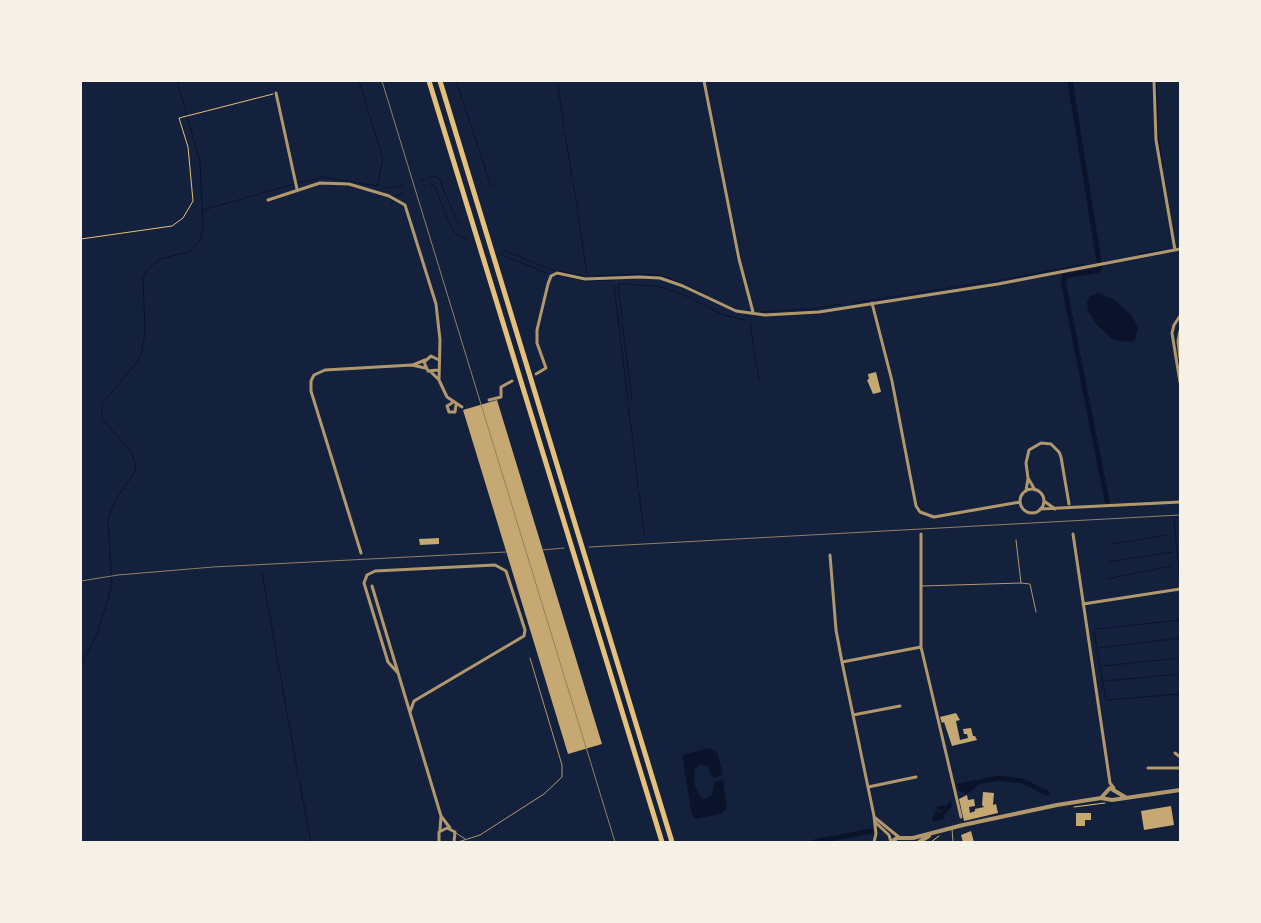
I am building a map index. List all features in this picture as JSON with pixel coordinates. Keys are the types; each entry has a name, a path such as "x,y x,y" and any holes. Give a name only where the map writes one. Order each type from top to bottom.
{"highway":[{"path":"429,81 662,842"},
{"path":"440,81 672,842"}],"street":[{"path":"704,81 741,268 752,312"},
{"path":"536,374 546,368 538,348 536,334 546,289 551,276 555,273 589,279 639,276 660,278 683,286 729,309 746,314 752,312 765,315 809,313 998,284 1177,249 1156,140 1154,81"},
{"path":"276,94 297,189"},
{"path":"268,200 320,183 350,184 389,196 405,205 435,301 440,340 438,348 439,380 447,397 455,406"},
{"path":"872,303 892,381 916,506 920,512 934,517 1020,502"},
{"path":"1180,316 1172,333 1180,382"},
{"path":"1180,331 1178,341 1180,358"},
{"path":"412,365 424,360 438,348"},
{"path":"430,356 439,360"},
{"path":"424,360 424,368"},
{"path":"361,553 311,391 311,381 314,375 325,370 412,365 424,368 439,380"},
{"path":"431,372 438,370"},
{"path":"489,400 500,396 500,387 512,381"},
{"path":"447,397 448,409 451,412 455,406"},
{"path":"448,405 469,406"},
{"path":"1069,504 1061,457 1055,446 1041,443 1029,450 1026,463 1028,478 1026,491 1021,496 1020,502 1026,511 1035,512 1040,509 1179,502"},
{"path":"1028,478 1041,494 1043,501 1040,509"},
{"path":"1026,491 1036,490"},
{"path":"1043,501 1055,509"},
{"path":"921,534 921,647 961,817"},
{"path":"1073,534 1110,783 1115,790 1125,796"},
{"path":"830,555 836,630 874,816 876,824 889,835 891,842 1101,798 1110,800 1125,796 1180,790"},
{"path":"398,673 388,662 364,583 367,575 374,571 494,565 506,571 525,630 524,636 414,701 410,712"},
{"path":"372,586 441,816 455,832 454,842"},
{"path":"1083,604 1180,589"},
{"path":"842,662 921,647"},
{"path":"853,715 900,706"},
{"path":"1175,753 1180,757"},
{"path":"1148,768 1180,768"},
{"path":"868,787 916,777"},
{"path":"1101,798 1110,783"},
{"path":"1107,790 1115,790"},
{"path":"1107,790 1110,800"},
{"path":"1115,790 1115,798"},
{"path":"439,842 441,816"},
{"path":"874,816 904,840"},
{"path":"874,816 876,834 874,842"},
{"path":"439,832 444,828 450,828"},
{"path":"919,842 942,830"}],"lane":[{"path":"1016,540 1021,583"},
{"path":"921,586 1030,584 1036,612"},
{"path":"458,842 480,835 551,788 562,777 563,769 530,658"},
{"path":"952,828 953,842"},
{"path":"455,832 466,840"}],"path":[{"path":"81,239 172,226 183,218 193,201 188,147 180,118 276,94"},
{"path":"1074,807 1110,800"}],"water":[{"path":"1098,293 1113,299 1130,314 1138,327 1133,342 1119,341 1111,338 1097,325 1088,311 1087,302 1090,296"},
{"path":"710,748 717,752 723,775 713,778 708,766 699,765 695,769 694,785 701,798 705,799 712,795 714,782 723,780 727,808 721,814 695,819 692,815 682,755"},
{"path":"981,779 982,783 967,794 958,790 957,784"},
{"path":"951,800 952,806 944,815 945,819 933,822 932,818 936,811 941,812 942,810 937,810 936,807 944,805 945,807"}],"building":[{"path":"876,372 881,392 873,394 867,380 869,379 868,374"},
{"path":"497,400 602,744 568,754 463,410"},
{"path":"439,538 439,544 420,545 419,539"},
{"path":"956,713 960,720 956,721 960,740 968,738 967,734 964,734 963,729 971,728 973,736 977,740 952,746 944,722 942,723 940,717"},
{"path":"983,792 994,793 993,805 996,804 998,813 964,821 959,799 967,795 968,800 974,799 975,806 969,807 970,813 975,811 975,809 984,807 982,805"},
{"path":"1171,806 1174,825 1144,830 1141,811"},
{"path":"1076,813 1091,813 1091,820 1085,820 1085,826 1076,826"},
{"path":"971,831 974,842 963,842 961,835"}],"waterway":[{"path":"81,664 98,632 112,585 108,519 116,499 135,472 136,466 131,451 102,419 102,404 141,355 145,333 143,279 147,270 160,259 191,251 200,240 203,228 200,162 177,81"},
{"path":"298,183 323,177 377,186 383,159 359,81"},
{"path":"456,81 491,187"},
{"path":"1070,81 1099,261"},
{"path":"1156,81 1158,121"},
{"path":"558,85 564,127"},
{"path":"1157,127 1163,169"},
{"path":"565,133 572,176"},
{"path":"429,178 436,176 439,178 456,220 462,226"},
{"path":"573,182 578,209"},
{"path":"203,210 294,184"},
{"path":"431,184 435,186 450,226 455,233 467,240"},
{"path":"385,188 403,186"},
{"path":"395,197 403,193"},
{"path":"391,205 393,201"},
{"path":"578,215 587,274"},
{"path":"504,250 549,269 583,276"},
{"path":"1138,254 1162,250"},
{"path":"501,255 547,273"},
{"path":"991,282 1085,264"},
{"path":"1100,266 1099,270 1065,276 1063,281 1107,501"},
{"path":"593,276 647,274 666,277 701,292"},
{"path":"556,275 586,281 613,280"},
{"path":"854,303 987,282"},
{"path":"622,318 618,284 662,287 691,298 723,315 746,320"},
{"path":"614,285 628,401"},
{"path":"760,312 811,309 842,304"},
{"path":"622,322 632,399"},
{"path":"750,322 754,347"},
{"path":"754,351 759,379"},
{"path":"628,406 633,441"},
{"path":"633,444 638,488"},
{"path":"639,491 644,535"},
{"path":"1174,520 1180,580"},
{"path":"1112,544 1168,535"},
{"path":"1108,562 1172,552"},
{"path":"1107,579 1172,566"},
{"path":"262,573 298,774"},
{"path":"1096,629 1180,620"},
{"path":"1094,631 1106,700 1180,694"},
{"path":"1099,648 1180,638"},
{"path":"1103,666 1180,658"},
{"path":"1105,681 1180,674"},
{"path":"982,781 999,778 1023,781 1047,793"},
{"path":"299,779 311,842"},
{"path":"814,842 871,831"}],"railway":[{"path":"382,81 615,842"},
{"path":"589,547 1180,515"},
{"path":"542,550 564,548"},
{"path":"81,581 118,575 213,567 506,552"}]}
